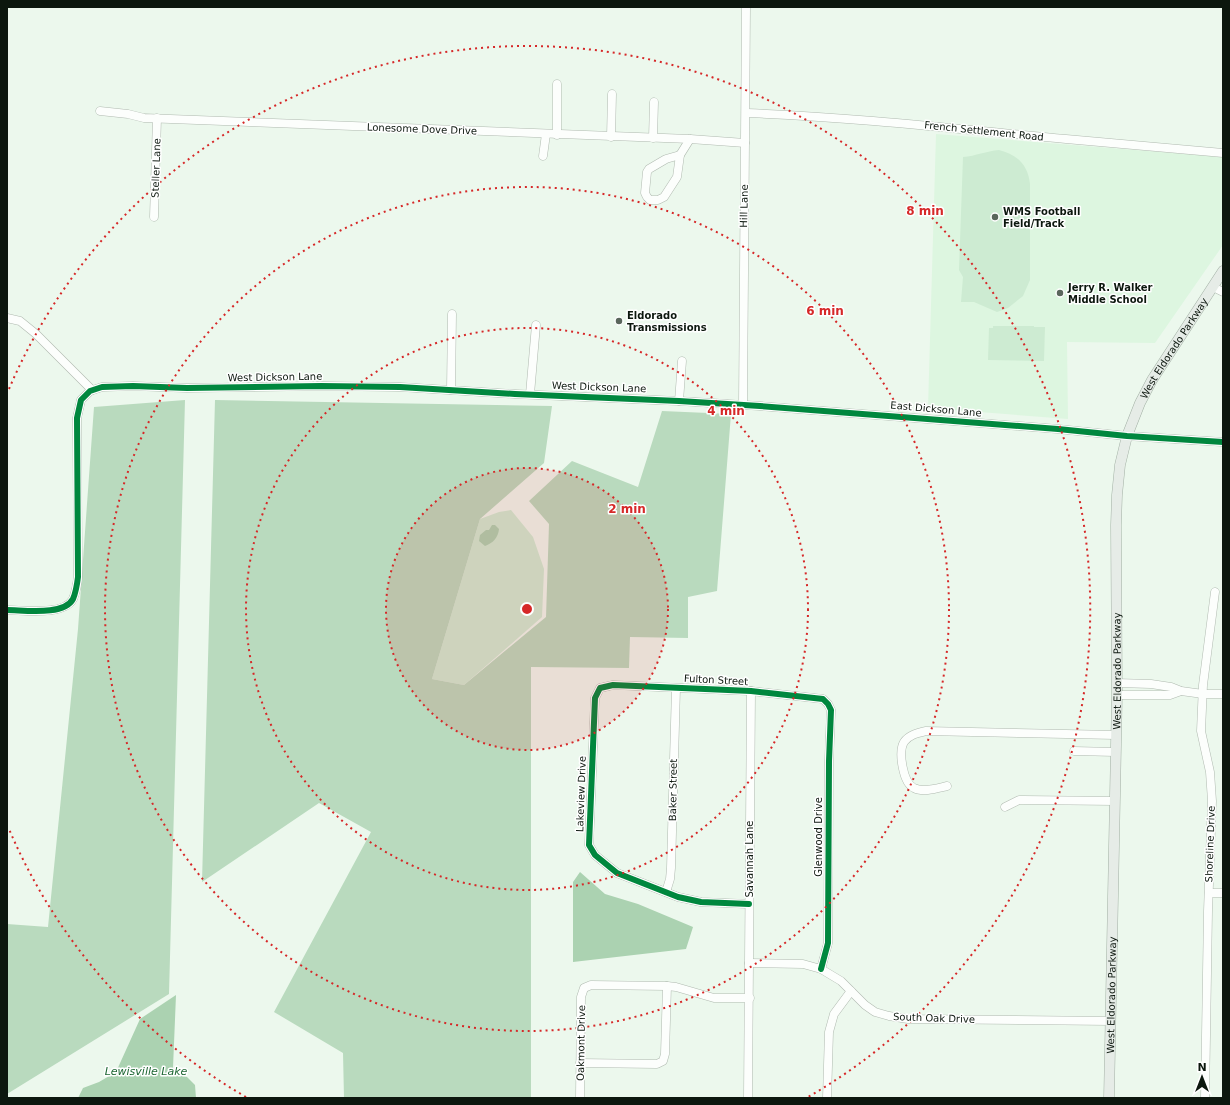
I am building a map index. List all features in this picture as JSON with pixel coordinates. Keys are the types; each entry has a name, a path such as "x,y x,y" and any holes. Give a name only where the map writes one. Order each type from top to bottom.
{"main road":[{"name":"West Eldorado Parkway","path":"1109,1098 1117,695 1117,495 1120,465 1127,436 1139,404 1152,380 1223,271"}],"street":[{"name":"Hill Lane","path":"743,405 746,7"},
{"path":"557,84 557,135"},
{"path":"611,137 612,94"},
{"path":"653,138 654,102"},
{"name":"Lonesome Dove Drive","path":"100,111 128,114 144,118 690,139 745,143"},
{"name":"French Settlement Road","path":"746,113 805,115 906,123 1069,140 1223,153"},
{"name":"Steller Lane","path":"154,217 157,118"},
{"path":"543,156 546,134"},
{"path":"680,155 666,160 649,169 647,172 645,193 647,198 650,200 658,200 664,197 676,177 680,155 690,139"},
{"path":"1213,287 1223,292"},
{"path":"451,390 452,314"},
{"path":"7,318 20,321 36,334 92,390 81,400 77,418 78,577 77,588 73,600 62,608 50,611 7,610"},
{"path":"530,394 536,325"},
{"path":"679,401 682,361"},
{"name":"West Dickson Lane","path":"92,390 102,387 121,386 187,388 321,386 400,387 743,405"},
{"name":"East Dickson Lane","path":"743,405 1058,429 1127,436 1223,442"},
{"name":"Shoreline Drive","path":"1205,1098 1212,801 1210,772 1201,732 1203,685 1215,592"},
{"path":"1117,683 1151,684 1171,687 1181,692"},
{"name":"Fulton Street","path":"600,688 613,685 751,691 823,699 828,704"},
{"name":"Lakeview Drive","path":"600,688 595,698 589,845 595,855 617,873 678,897 701,902 749,904"},
{"name":"Baker Street","path":"666,892 670,879 671,868 676,688"},
{"name":"Savannah Lane","path":"748,1098 750,998 749,904 751,691"},
{"path":"1117,695 1170,695 1181,692 1223,694"},
{"name":"Glenwood Drive","path":"821,969 828,943 829,761 831,710 828,704"},
{"path":"947,786 924,790 914,788 908,783 902,767 902,752 904,743 913,734 926,731 1116,735"},
{"path":"1074,751 1116,752"},
{"path":"1005,807 1019,800 1115,801"},
{"path":"1209,893 1223,893"},
{"name":"South Oak Drive","path":"750,963 803,964 821,969 841,981 865,1005 875,1012 889,1016 908,1019 1110,1021"},
{"name":"Oakmont Drive","path":"580,1098 581,997 584,988 591,985 667,986"},
{"path":"580,1063 657,1064 663,1061 665,1054 667,986 676,987 714,998 750,998"},
{"path":"827,1098 828,1032 834,1014 851,991"}],"shaded area":[{"name":"Jerry R. Walker Middle School","path":"936,134 1223,157 1223,245 1155,343 1067,342 1068,419 928,408"},
{"name":"WMS Football Field/Track","path":"999,150 1017,158 1024,166 1029,177 1030,280 1023,296 1008,308 997,312 974,302 961,302 963,277 959,270 963,157"},
{"path":"993,326 1045,327 1044,361 988,360 989,328 993,328"},
{"path":"185,400 169,994 7,1094 7,924 48,927 78,629 94,407"},
{"path":"215,400 552,406 544,463 480,519 432,679 464,685 546,617 549,524 529,501 572,461 638,487 662,411 731,414 717,591 688,597 688,638 630,637 629,668 531,667 531,1098 344,1098 343,1053 274,1012 371,832 319,803 202,882"},
{"path":"511,510 533,537 544,569 542,617 464,685 432,679 480,519 499,512"}],"water":[{"path":"492,525 495,525 499,529 498,535 493,542 485,546 479,541 480,535 486,530 489,530"},
{"path":"580,872 605,894 638,904 693,927 686,949 573,962 573,882"},
{"name":"Lewisville Lake","path":"176,995 173,1068 179,1075 187,1077 195,1085 196,1098 78,1098 83,1088 99,1082 116,1072 140,1019"}],"cycle path":[{"path":"7,610 53,610 61,608 73,599 78,577 77,418 81,400 90,391 102,387 400,387 760,406 1058,429 1127,436 1223,442"},
{"path":"749,904 701,902 678,897 617,873 595,855 589,845 595,698 600,688 613,685 751,691 823,699 828,704 831,710 829,761 828,943 821,969"}],"place":[{"name":"WMS Football Field/Track","path":"995,217"},
{"name":"Jerry R. Walker Middle School","path":"1060,293"},
{"name":"Eldorado Transmissions","path":"619,321"}]}
